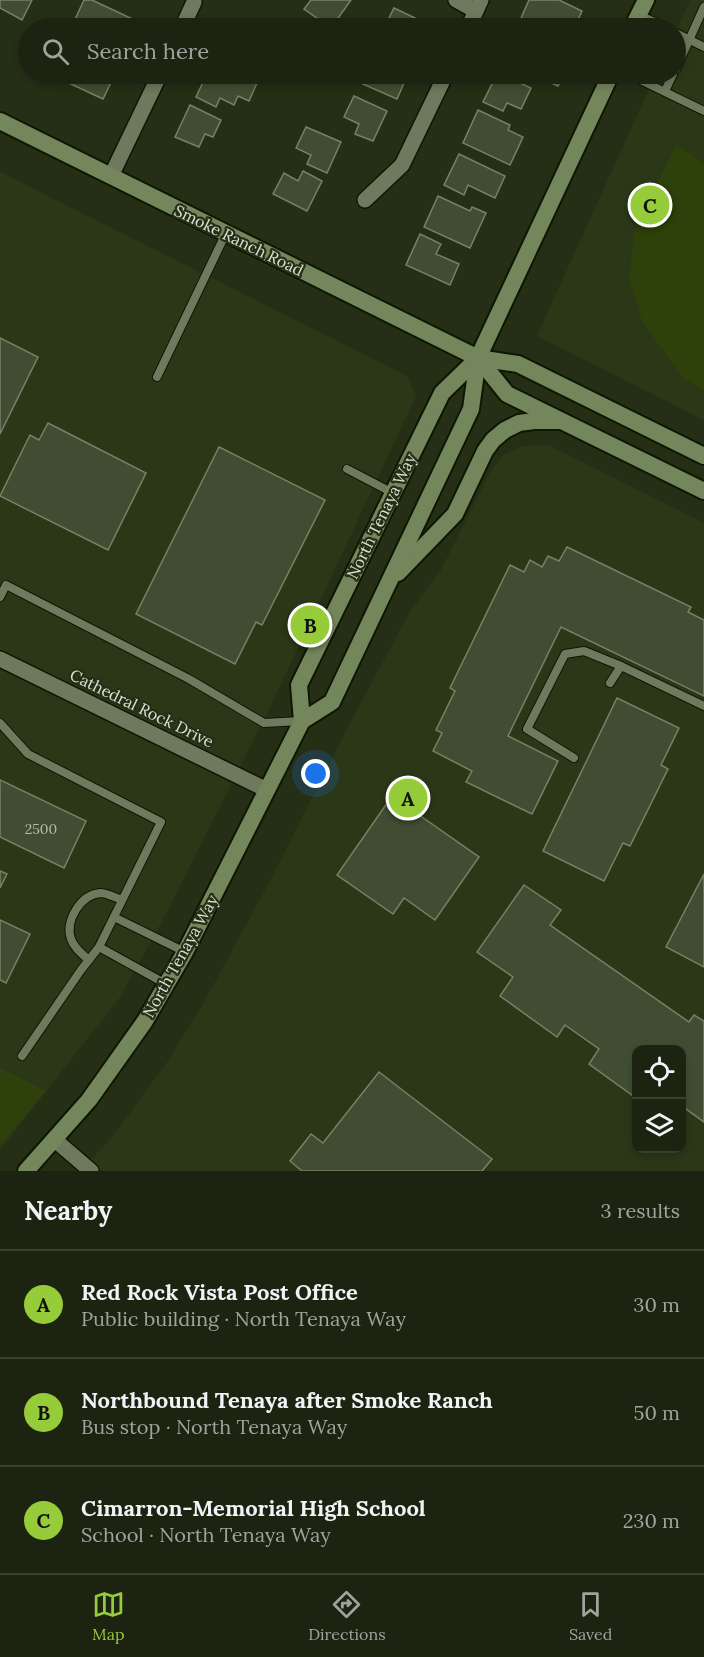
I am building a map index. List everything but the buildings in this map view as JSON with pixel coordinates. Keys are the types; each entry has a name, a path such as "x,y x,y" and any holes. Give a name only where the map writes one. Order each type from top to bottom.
{"main road":[{"name":"North Tenaya Way","path":"27,1171 89,1100 145,1021 184,952 302,721 332,702 471,409 478,358 606,84"},
{"name":"Smoke Ranch Road","path":"0,121 478,358 518,364 704,456"},
{"name":"Smoke Ranch Road","path":"478,358 507,394 704,491"},
{"name":"North Tenaya Way","path":"302,721 299,685 442,393 478,358"},
{"path":"389,582 455,514 493,440 505,430 519,423 563,421"}],"street":[{"path":"456,0 479,6"},
{"path":"187,18 194,2"},
{"path":"111,176 155,84"},
{"path":"365,200 402,165 441,84"},
{"name":"Cathedral Rock Drive","path":"0,659 267,790"},
{"path":"55,1140 91,1171"}],"lane":[{"path":"686,45 704,8"},
{"path":"686,38 704,47"},
{"path":"650,84 704,111"},
{"path":"665,91 668,84"},
{"path":"157,377 226,233"},
{"path":"347,469 393,493"},
{"path":"0,597 6,585 189,679 264,723 302,721"},
{"path":"574,758 527,729 565,654 584,651 704,706"},
{"path":"610,683 621,666"},
{"path":"0,723 28,754 161,822 99,947 22,1056"},
{"path":"89,960 76,949 71,940 69,929 73,913 89,897 100,893 122,900"},
{"path":"114,917 184,952"},
{"path":"99,947 167,984"}],"shaded area":[{"path":"690,0 704,0 704,420 537,336 651,84 686,84 686,18 682,18"},
{"path":"676,145 704,163 704,390 684,379 642,321 629,279 635,229"},
{"path":"0,172 407,376 416,396 272,703 168,910 120,997 0,1150"},
{"path":"548,445 704,523 704,1171 80,1171 111,1139 165,1065 202,1006 411,610 440,572 489,474 502,456 522,446"},
{"path":"0,1068 46,1091 0,1145"}],"place":[{"name":"Cimarron-Memorial High School","path":"650,205"},
{"name":"Northbound Tenaya after Smoke Ranch","path":"310,625"},
{"name":"Red Rock Vista Post Office","path":"408,798"}]}
